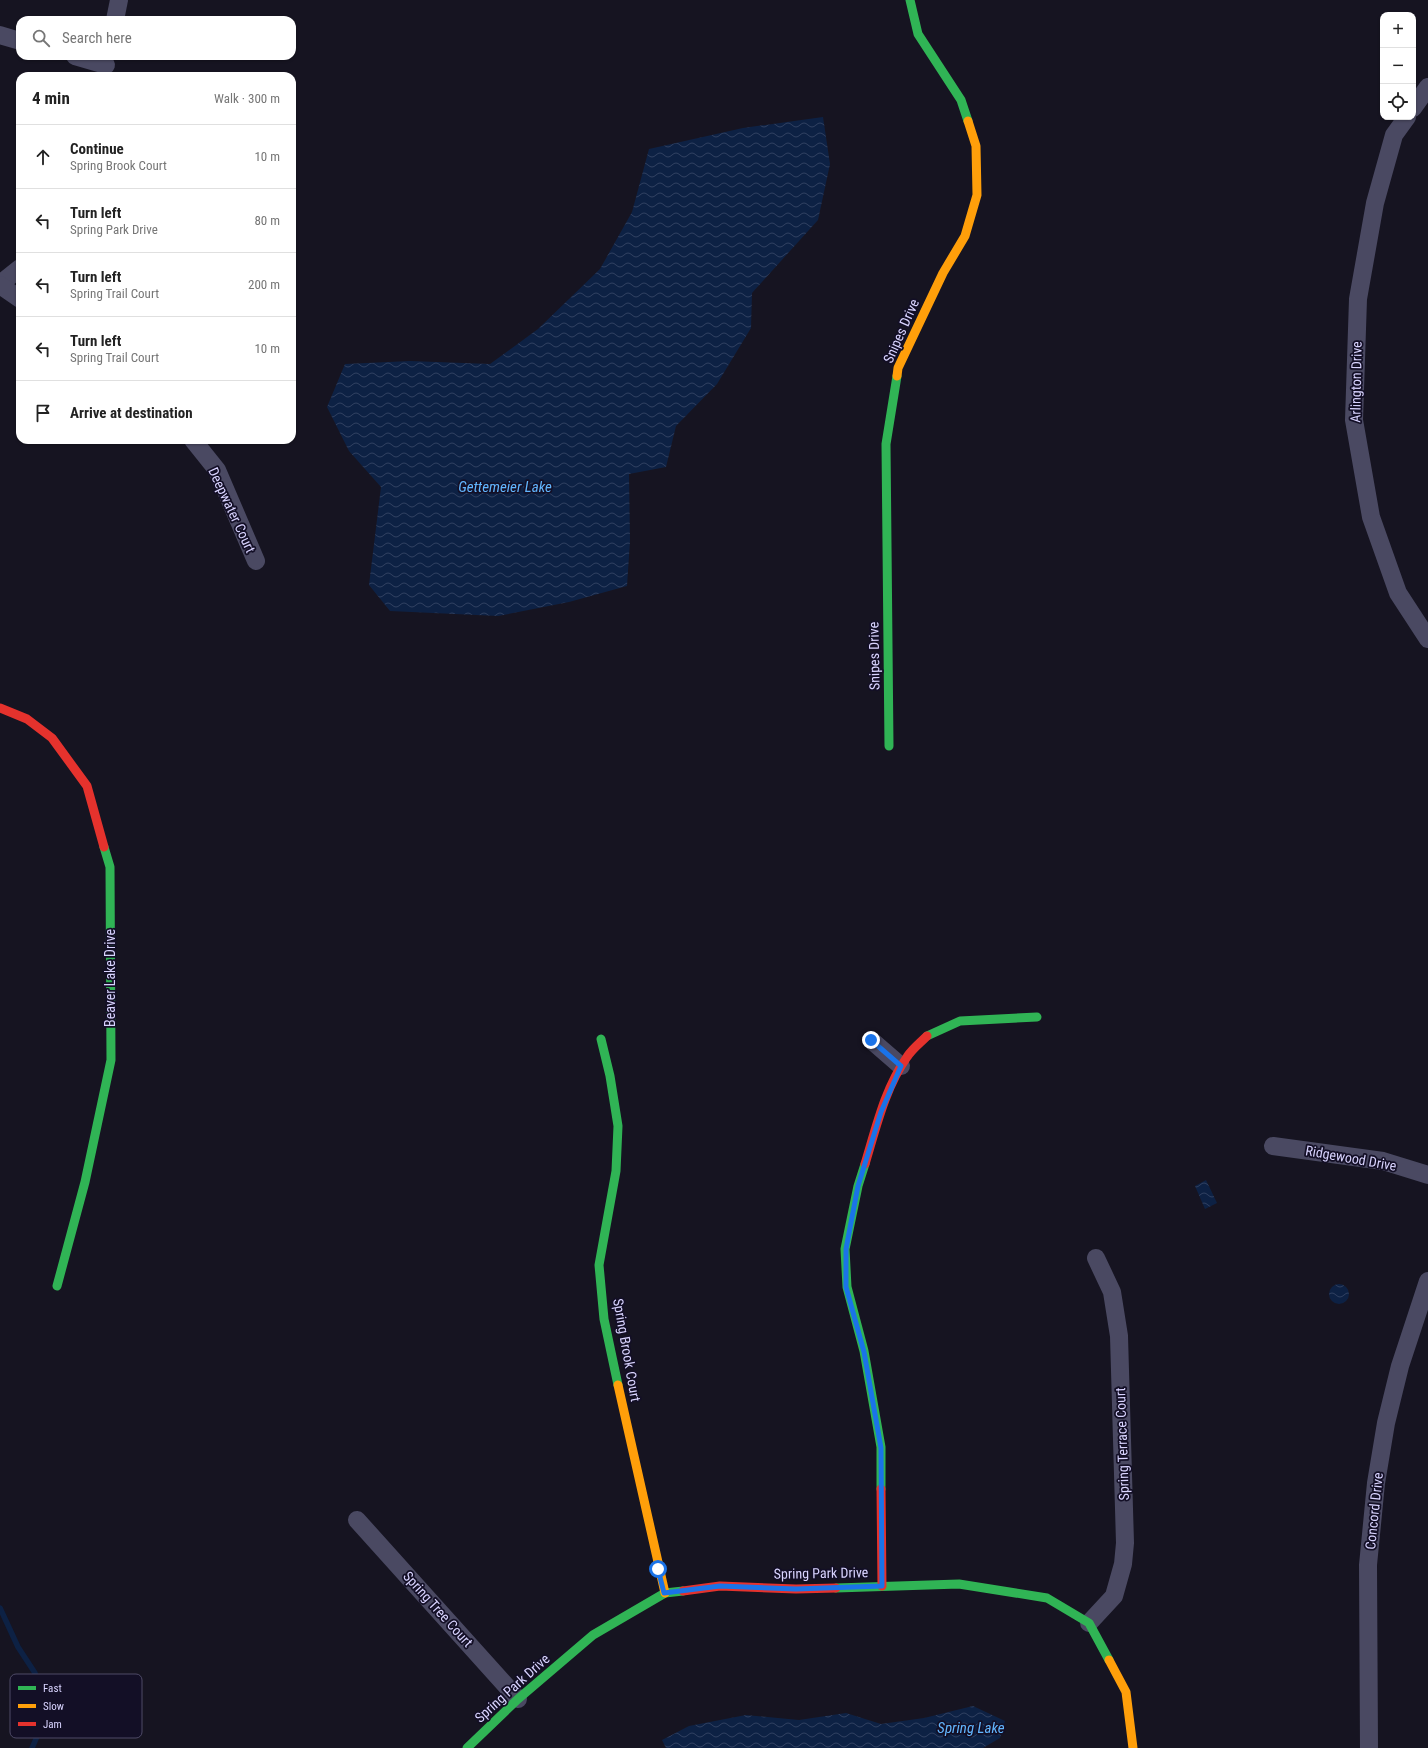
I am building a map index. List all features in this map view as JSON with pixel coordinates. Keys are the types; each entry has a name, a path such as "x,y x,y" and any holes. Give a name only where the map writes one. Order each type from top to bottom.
{"street":[{"path":"116,16 119,0"},
{"name":"Snipes Drive","path":"889,746 886,444 898,368 943,273 965,236 976,195 976,146 961,100 918,34 910,0"},
{"path":"0,35 16,39"},
{"path":"88,60 106,66"},
{"path":"1416,104 1428,87"},
{"name":"Arlington Drive","path":"1405,120 1394,134 1373,210 1358,299 1354,420 1373,524 1398,592 1428,639"},
{"path":"16,271 0,284 16,296"},
{"name":"Deepwater Court","path":"196,444 217,470 256,561"},
{"name":"Beaver Lake Drive","path":"0,708 27,719 52,738 87,786 110,867 110,1060 85,1182 57,1286"},
{"path":"882,1586 881,1448 864,1352 846,1287 846,1249 858,1186 881,1112 901,1066 908,1055 929,1034 960,1022 1037,1017"},
{"name":"Spring Brook Court","path":"601,1039 610,1076 618,1126 616,1171 599,1265 604,1320 664,1593"},
{"path":"871,1040 901,1066"},
{"name":"Ridgewood Drive","path":"1273,1146 1383,1161 1428,1175"},
{"name":"Spring Terrace Court","path":"1089,1623 1114,1596 1123,1564 1125,1543 1119,1336 1112,1292 1096,1258"},
{"name":"Concord Drive","path":"1369,1748 1368,1565 1376,1483 1386,1423 1400,1366 1428,1281"},
{"name":"Spring Tree Court","path":"357,1520 518,1699"},
{"name":"Spring Park Drive","path":"467,1748 518,1699 593,1635 664,1593 720,1586 796,1589 959,1584 1047,1598 1089,1623"},
{"path":"1089,1623 1126,1692 1132,1748"}],"water":[{"name":"Gettemeier Lake","path":"823,117 830,164 818,220 752,293 751,328 717,384 676,426 666,467 629,474 630,541 627,586 569,602 498,616 390,611 369,585 381,487 349,451 327,407 345,364 410,361 490,364 538,329 600,269 632,212 649,149 743,128"},
{"path":"1206,1180 1217,1203 1205,1209 1195,1186"},
{"path":"1339,1284 1346,1287 1349,1294 1346,1301 1339,1304 1332,1301 1329,1294 1332,1287"},
{"name":"Spring Lake","path":"973,1706 1005,1721 1000,1738 983,1748 666,1748 662,1740 689,1726 746,1715 799,1720 846,1713 881,1724 924,1718"}],"waterway":[{"path":"0,1608 18,1647 35,1674"},
{"path":"32,1748 36,1738"}],"traffic: fast":[{"path":"910,0 918,34 961,100 968,121"},
{"path":"889,746 886,444 897,376"},
{"path":"57,1286 85,1182 111,1060 110,867 104,847"},
{"path":"927,1036 960,1021 1037,1017"},
{"path":"601,1039 610,1076 618,1126 616,1171 599,1265 604,1319 618,1385"},
{"path":"865,1164 858,1186 845,1249 847,1287 864,1351 881,1447 881,1489"},
{"path":"836,1588 959,1584 1047,1598 1089,1623 1109,1660"},
{"path":"467,1748 518,1699 593,1635 665,1593 683,1591"}],"traffic: slow":[{"path":"897,376 898,368 943,273 965,236 977,195 976,146 968,121"},
{"path":"618,1385 665,1593"},
{"path":"1109,1660 1126,1692 1133,1748"}],"traffic: jam":[{"path":"0,708 27,719 52,738 87,786 104,847"},
{"path":"865,1164 877,1122 899,1069 909,1054 927,1036"},
{"path":"881,1489 882,1586"},
{"path":"683,1591 720,1586 796,1589 836,1588"}],"route":[{"path":"658,1569 664,1593 720,1586 796,1589 882,1586 881,1448 864,1352 846,1287 846,1249 858,1186 881,1112 901,1066 871,1040"}]}
